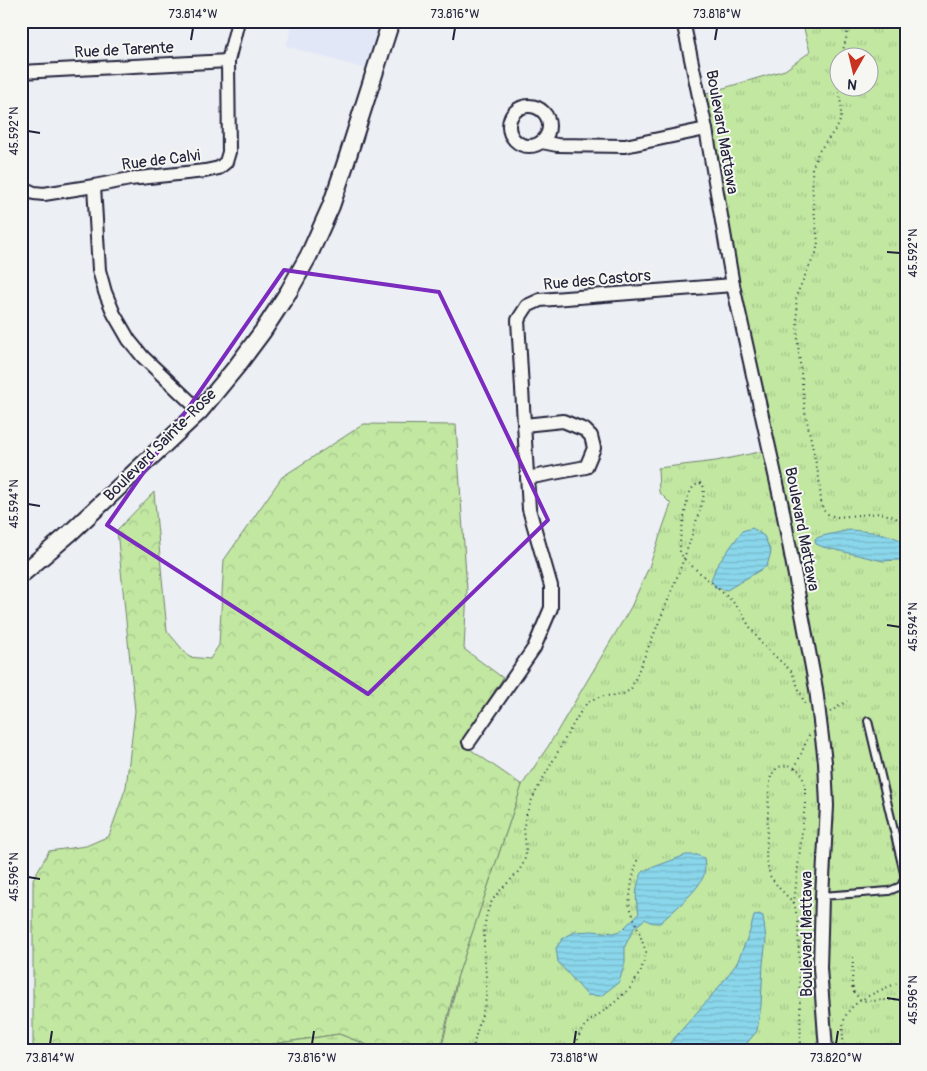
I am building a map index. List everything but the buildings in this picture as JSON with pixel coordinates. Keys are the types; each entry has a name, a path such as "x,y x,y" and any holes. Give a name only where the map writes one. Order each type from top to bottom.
{"street":[{"name":"Rue de Calvi","path":"21,183 25,189 34,193 44,194 130,179 219,168 226,162 229,152 228,60 238,21"},
{"name":"Boulevard Sainte-Rose","path":"21,575 70,533 200,411 263,331 289,292 309,255 331,206 391,21"},
{"name":"Boulevard Mattawa","path":"683,21 706,129 732,285 782,506 816,689 825,762 827,806 820,968 826,1050"},
{"name":"Rue de Tarente","path":"21,72 228,60"},
{"path":"542,142 557,145 625,146 706,129"},
{"path":"94,186 99,270 114,314 129,340 143,357 200,411"},
{"name":"Rue des Castors","path":"469,742 534,648 551,608 551,586 529,509 518,320 527,306 540,300 732,285"},
{"path":"524,425 563,422 585,430 591,436 594,448 586,467 527,478"}],"lane":[{"path":"822,896 889,891 901,886 905,877 868,721"}],"path":[{"path":"845,48 848,21"},
{"path":"840,98 841,118 838,126 819,151 812,170 818,242 816,253 796,296 798,344 805,411 819,478 823,510 829,515 838,517 880,513 899,520 906,528"},
{"path":"473,1050 474,1039 486,999 484,935 492,900 521,868 525,858 524,823 527,813 583,708 590,700 597,697 625,694 631,689 684,559 703,499 703,484 699,483 693,486 688,496 680,539 680,552 684,559 731,600 761,643 792,672 806,709"},
{"path":"906,564 903,572 906,609"},
{"path":"904,678 906,659"},
{"path":"794,904 770,876 766,856 771,775 778,767 789,765 801,772 805,785 805,804 794,904 798,921 801,1050"},
{"path":"575,1050 577,1039 585,1025 630,988 641,971 646,952 629,904 638,856"},
{"path":"853,957 853,990 860,1000 869,1002 893,1000 906,1002"},
{"path":"846,1050 843,1034 844,1021 848,1012 860,1000 906,979"}],"highlighted area":[{"path":"284,270 439,292 548,520 368,694 107,525"}],"shaded area":[{"path":"294,21 388,21 372,71 286,46"}],"green space":[{"path":"802,21 906,21 906,1050 441,1050 457,978 522,785 549,745 631,607 649,567 671,504 659,492 658,468 716,461 769,450 700,95 785,70 810,52"},
{"path":"364,424 456,425 467,590 464,649 503,678 461,743 522,785 457,978 440,1050 380,1050 339,1034 234,1050 33,1050 33,879 49,851 86,846 109,836 126,787 135,711 117,530 154,492 167,631 189,657 210,659 219,645 224,560 282,477"},
{"path":"339,1034 380,1050 234,1050"}],"water":[{"path":"752,528 764,536 771,552 767,566 727,590 716,588 711,580 716,567 742,531"},
{"path":"850,530 885,535 906,543 906,563 902,560 883,561 816,544 815,539 822,536"},
{"path":"686,855 697,855 704,858 703,878 698,886 660,923 645,919 634,928 625,946 625,963 619,982 601,996 587,995 558,962 556,948 563,938 575,932 614,933 622,930 639,913 636,891 643,871"},
{"path":"759,914 763,916 766,939 757,1031 738,1050 664,1050 719,987 737,963 754,916"}]}
